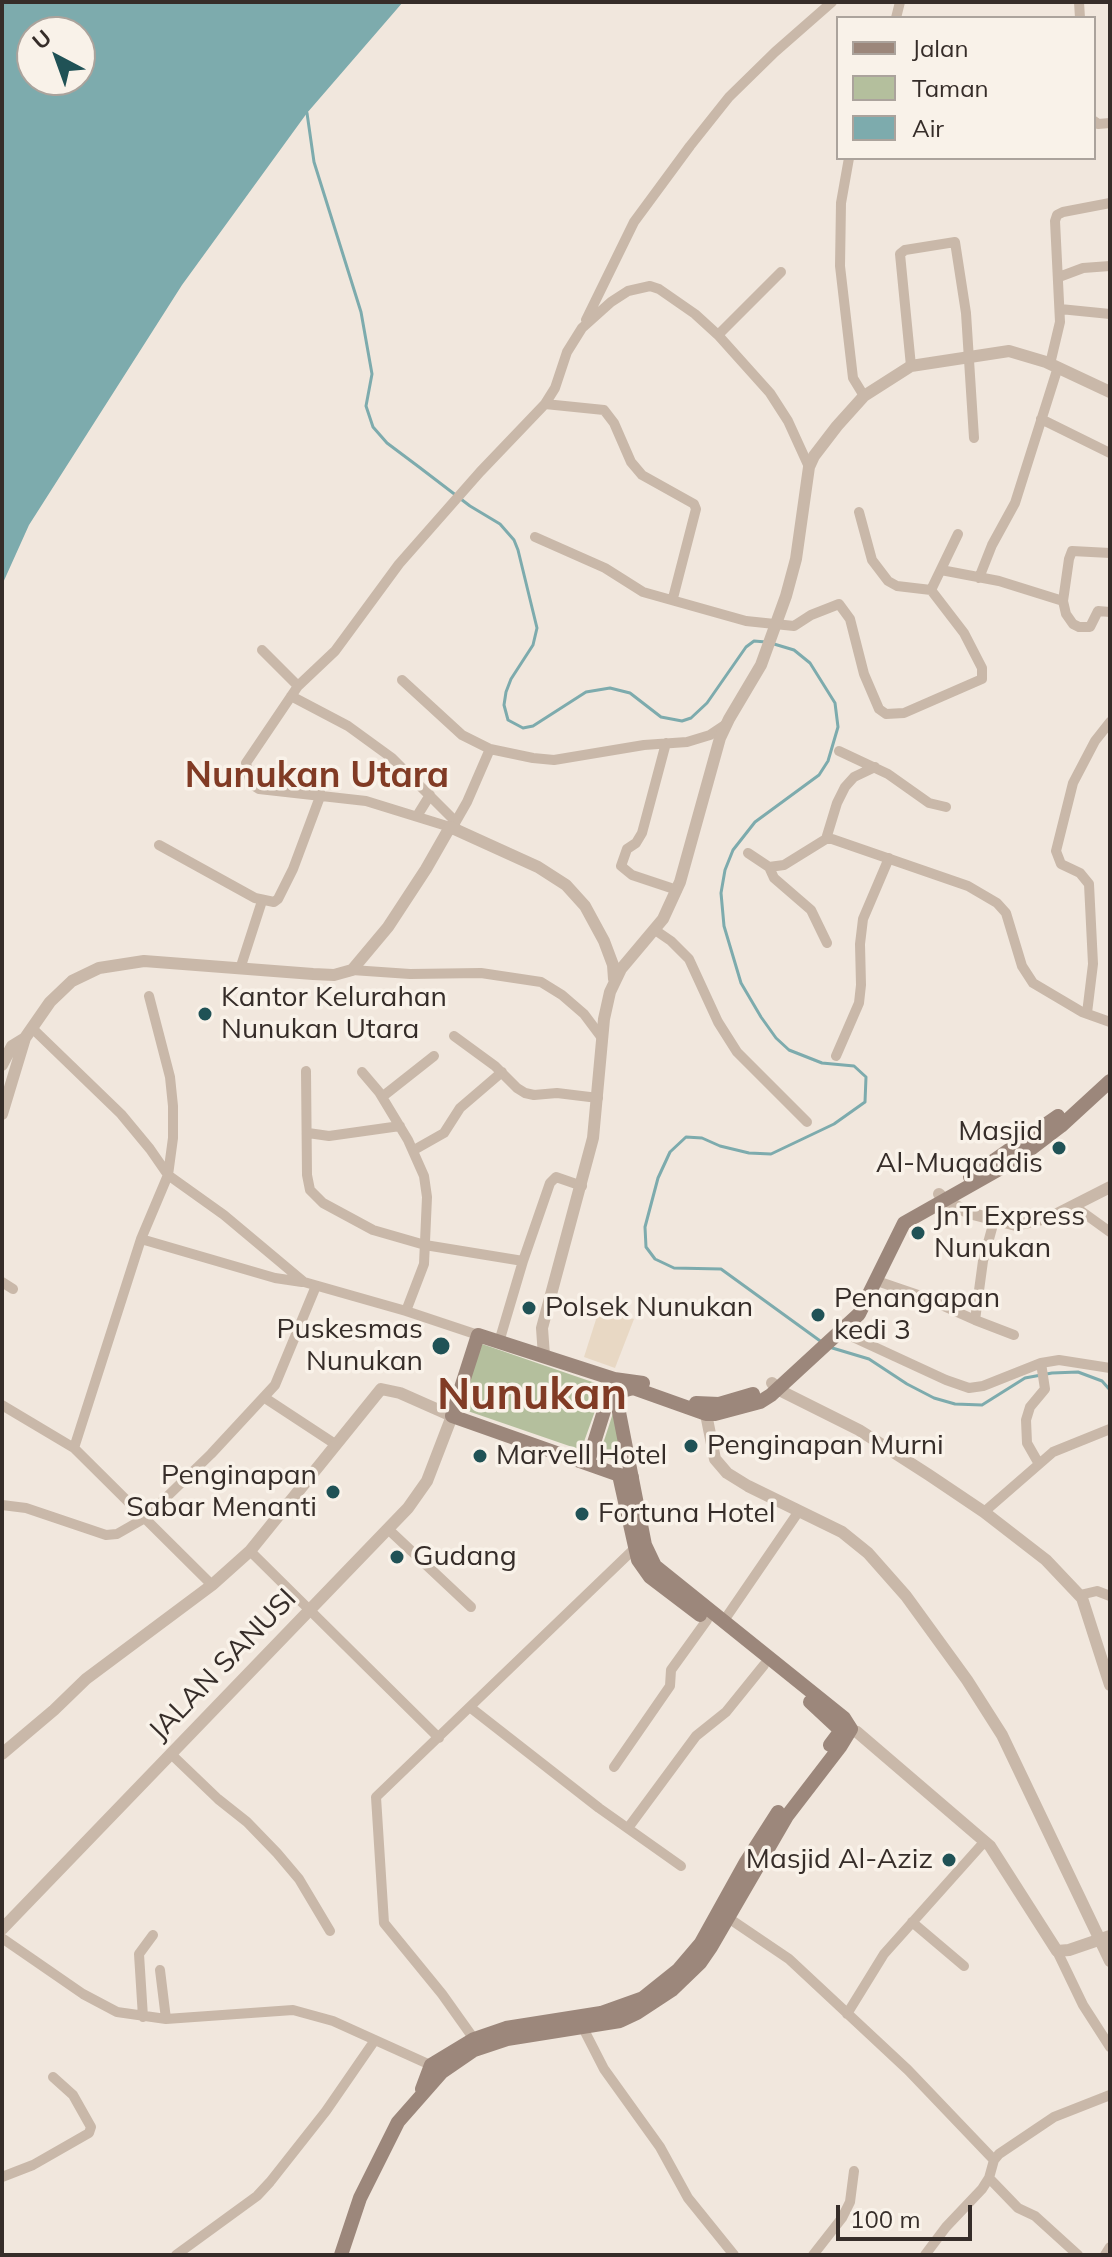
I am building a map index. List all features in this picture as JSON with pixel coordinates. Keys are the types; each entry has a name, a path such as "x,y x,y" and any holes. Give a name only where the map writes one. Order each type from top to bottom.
{"main road":[{"path":"791,1680 764,1665 650,1577 634,1549 618,1404 622,1391 633,1388 706,1414 760,1402 865,1307 901,1227 908,1220 1027,1139 1110,1070"},
{"path":"837,1333 858,1304 880,1249 895,1222 1019,1158 1061,1126 1110,1081"},
{"path":"626,1476 452,1416 478,1335 614,1379 641,1382 707,1405 776,1387"},
{"path":"588,1462 614,1379"},
{"path":"436,2068 507,2039 620,2021 672,1990 700,1963 763,1833 845,1729 655,1566 645,1545 626,1476"},
{"path":"341,2255 348,2228 383,2151 398,2122 436,2068 474,2039 506,2028 601,2013 643,1998 691,1957 725,1915"}],"street":[{"path":"528,1351 542,1328 593,1138 602,1038 614,979 613,965 604,941 585,906 566,885 538,867 454,826 366,801 259,789 251,784 248,776 248,758 298,686 335,651 399,564 545,404 555,388 567,352 634,222 690,146 729,97 832,2"},
{"path":"849,160 841,203 840,266 853,378 864,396"},
{"path":"979,578 986,556 1015,503 1054,365 1060,309 1054,230 1057,215 1110,203"},
{"path":"911,366 900,254 905,250 952,242 957,244 974,438"},
{"path":"1059,277 1083,268 1110,266"},
{"path":"718,335 781,272"},
{"path":"582,328 620,296 636,288 650,286 695,314 718,335 775,401 809,467"},
{"path":"1060,309 1110,314"},
{"path":"614,979 655,930 677,890 726,724 765,655 773,631 796,559 809,467 827,438 864,396 911,366 969,355 1009,351 1054,365 1110,392"},
{"path":"545,404 604,410 614,423 631,462 642,475 694,504 696,509 673,598"},
{"path":"1041,419 1110,453"},
{"path":"535,537 605,568 643,592 673,598 773,631 794,626 811,615 837,604 842,605 850,619 864,674 879,709 886,714 904,713 982,679 982,668 964,633 931,590 897,586 888,581 872,560 859,512"},
{"path":"931,590 958,534"},
{"path":"1110,553 1072,551 1063,601 1066,614 1079,627 1090,627 1098,611 1110,612"},
{"path":"941,570 999,581 1063,601"},
{"path":"262,650 298,686"},
{"path":"402,680 453,729 490,749 516,756 554,760 701,739 726,724"},
{"path":"291,696 335,718 392,758 430,795 454,826"},
{"path":"1087,1013 1093,964 1089,884 1080,873 1061,864 1056,851 1073,783 1095,741 1110,722"},
{"path":"666,743 642,833 638,841 627,849 621,866 632,875 677,890"},
{"path":"352,970 363,961 388,927 454,826 490,749"},
{"path":"839,751 875,767 929,803 946,807"},
{"path":"826,839 845,787 854,777 875,767"},
{"path":"159,845 262,901 274,902 283,891 309,833 321,794"},
{"path":"417,816 430,795"},
{"path":"769,867 784,865 826,839 842,840 968,886 997,903 1006,913 1026,975 1041,989 1110,1022"},
{"path":"748,853 769,867 774,878 811,910 827,943"},
{"path":"836,1056 859,1003 863,919 889,858"},
{"path":"240,969 262,901"},
{"path":"655,930 689,959 718,1022 737,1052 807,1122"},
{"path":"2,1065 12,1046 28,1033 62,989 72,981 99,968 144,961 324,975 352,970 481,973 541,982 584,1014 602,1038"},
{"path":"74,1448 141,1239 168,1175 174,1122 170,1077 149,996"},
{"path":"2,1114 28,1033"},
{"path":"28,1033 121,1114 168,1175 224,1215 304,1282"},
{"path":"454,1036 525,1093 598,1098"},
{"path":"382,1097 434,1056"},
{"path":"306,1071 307,1182 315,1196 356,1223 425,1245 523,1261"},
{"path":"362,1072 400,1126 424,1176 427,1197 424,1264 406,1311"},
{"path":"414,1150 444,1133 460,1108 502,1072"},
{"path":"308,1133 329,1136 400,1126"},
{"path":"499,1342 550,1183 556,1177 582,1186"},
{"path":"942,1197 969,1213 1016,1225 1027,1224 1074,1206 1110,1187"},
{"path":"1074,1206 1110,1232"},
{"path":"975,1320 983,1261 994,1221"},
{"path":"141,1239 275,1278 304,1282 406,1311 478,1335"},
{"path":"877,1281 1014,1335"},
{"path":"2,1282 13,1289"},
{"path":"2,1505 26,1508 106,1535 117,1534 145,1518 265,1398 281,1375 316,1286"},
{"path":"542,1328 544,1356"},
{"path":"837,1333 969,1388 1003,1380 1042,1364 1075,1361 1110,1368"},
{"path":"1039,1464 1027,1443 1026,1420 1030,1407 1045,1387 1042,1364"},
{"path":"776,1387 859,1430 984,1512 1046,1560 1080,1595 1110,1685"},
{"path":"2,1754 86,1679 212,1585 250,1551 381,1389 400,1393 452,1416"},
{"path":"265,1398 335,1444"},
{"path":"2,1405 74,1448 212,1585"},
{"path":"706,1414 712,1448 720,1467 736,1480 842,1532 895,1581 941,1643 1007,1745 1104,1937 1110,1961"},
{"name":"JALAN SANUSI","path":"2,1929 388,1529 421,1491 452,1416"},
{"path":"984,1512 1057,1449 1110,1429"},
{"path":"723,1622 799,1511"},
{"path":"388,1529 471,1607"},
{"path":"474,2039 384,1923 376,1797 634,1549"},
{"path":"250,1551 439,1738"},
{"path":"1080,1595 1097,1591 1110,1596"},
{"path":"614,1767 670,1686 671,1670 707,1620"},
{"path":"628,1828 696,1736 733,1704 764,1665"},
{"path":"471,1708 681,1866"},
{"path":"845,1729 879,1750 985,1841 1012,1876 1057,1951 1083,2005 1110,2047"},
{"path":"171,1754 270,1845 299,1879 330,1931"},
{"path":"847,2014 876,1966 985,1841"},
{"path":"725,1915 779,1950 908,2070 994,2160"},
{"path":"912,1922 964,1966"},
{"path":"143,2017 139,1954 153,1935"},
{"path":"1057,1951 1069,1950 1104,1937"},
{"path":"2,1938 93,2000 117,2012 166,2019 293,2010 333,2021 436,2068"},
{"path":"160,1970 166,2019"},
{"path":"582,2026 604,2069 660,2147 688,2198 734,2255"},
{"path":"176,2255 257,2196 270,2182 326,2111 375,2040"},
{"path":"2,2177 33,2165 89,2133 91,2127 73,2095 53,2077"},
{"path":"925,2255 989,2178 994,2160 1046,2121 1110,2095"},
{"path":"813,2255 842,2218 850,2202 854,2171"},
{"path":"989,2178 1012,2203 1035,2216 1078,2255"},
{"path":"1105,2255 1110,2247"}],"green space":[{"path":"482,1344 604,1386 581,1450 459,1408"},
{"path":"614,1410 621,1462 599,1456"}],"shaded area":[{"path":"599,1310 634,1319 615,1368 584,1357"}],"water":[{"path":"2,2 403,2 307,113 182,285 29,525 2,585"}],"waterway":[{"path":"307,113 314,162 361,312 372,374 366,406 373,427 387,443 470,506 500,524 514,540 518,550 537,628 533,645 506,692 504,705 508,720 523,728 533,726 586,692 610,688 630,693 661,717 682,721 691,718 707,703 746,647 754,641 766,642"},
{"path":"774,644 794,650 810,663 835,703 838,727 828,761 819,775 755,822 733,850 721,893 724,926 741,983 776,1038 789,1050 822,1063 854,1066 866,1077 865,1102 834,1124 771,1154 749,1153 702,1138 686,1137 670,1152 658,1178 645,1227 646,1247 655,1259 674,1268 721,1269 823,1343"},
{"path":"829,1347 869,1359 907,1384 934,1398 955,1404 982,1405 1025,1378 1052,1373 1078,1372 1102,1381 1110,1390"}],"place":[{"name":"Kantor Kelurahan Nunukan Utara","path":"205,1014"},
{"name":"Masjid Al-Muqaddis","path":"1059,1148"},
{"name":"JnT Express Nunukan","path":"918,1233"},
{"name":"Polsek Nunukan","path":"529,1308"},
{"name":"Penangapan kedi 3","path":"818,1315"},
{"name":"Puskesmas Nunukan","path":"441,1346"},
{"name":"Penginapan Murni","path":"691,1446"},
{"name":"Marvell Hotel","path":"480,1456"},
{"name":"Penginapan Sabar Menanti","path":"333,1492"},
{"name":"Fortuna Hotel","path":"582,1514"},
{"name":"Gudang","path":"397,1557"},
{"name":"Masjid Al-Aziz","path":"949,1860"}],"district":[{"name":"Nunukan Utara","path":"317,776"},
{"name":"Nunukan","path":"532,1396"}]}
